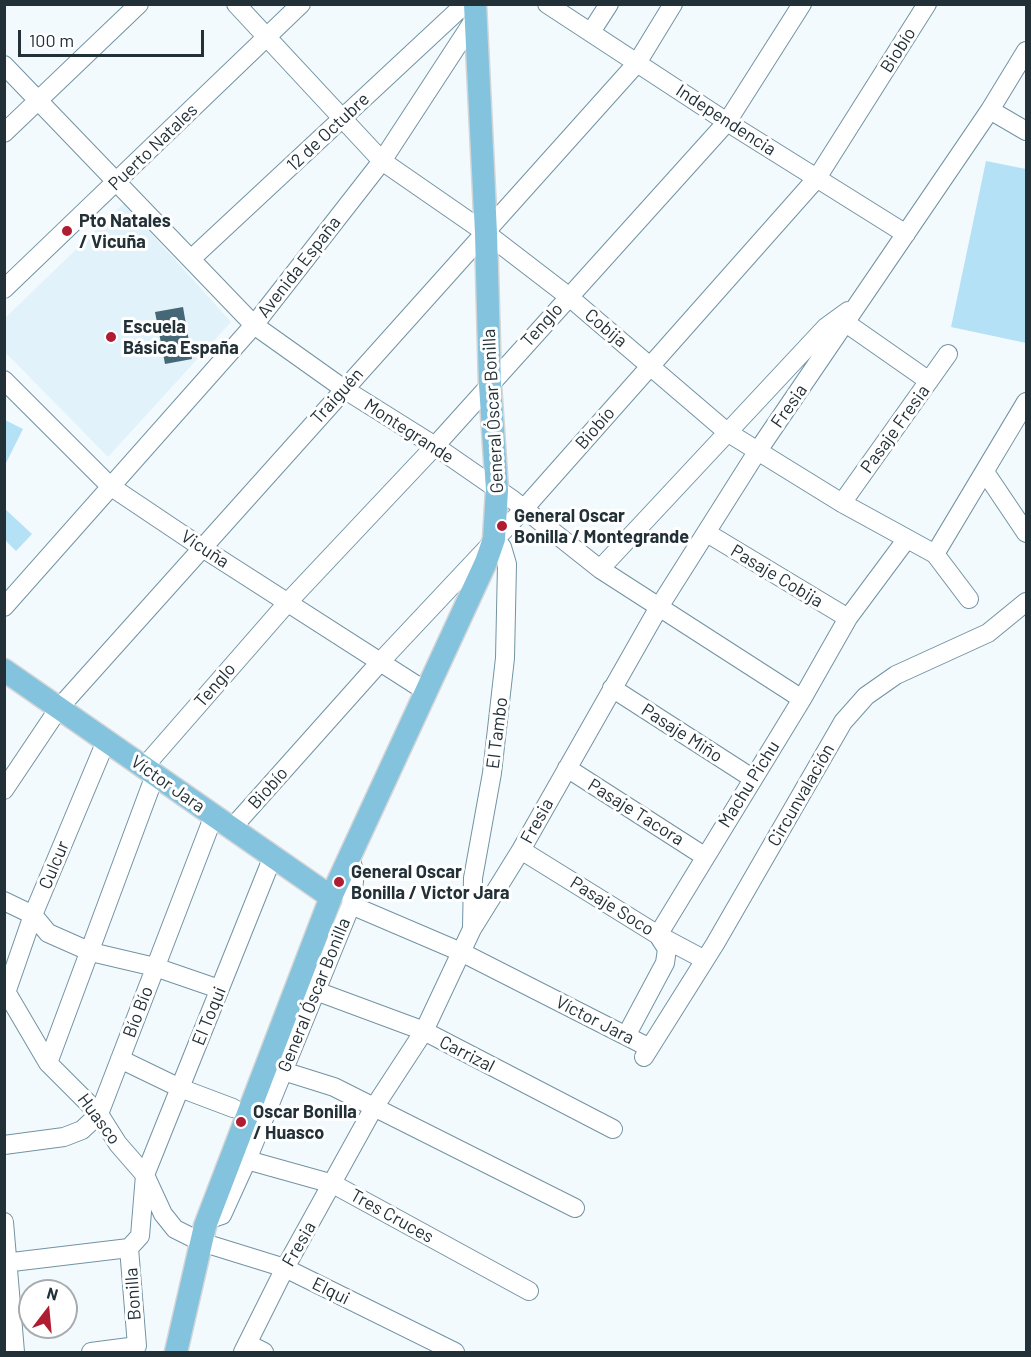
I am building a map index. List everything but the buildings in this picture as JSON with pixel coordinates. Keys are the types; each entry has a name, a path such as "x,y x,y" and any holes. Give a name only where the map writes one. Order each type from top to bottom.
{"main road":[{"name":"General Óscar Bonilla","path":"176,1353 204,1231 341,901 350,858 486,562 494,539 497,490 490,384 486,233 472,9"},
{"name":"Víctor Jara","path":"4,670 341,901"}],"street":[{"path":"4,133 140,4"},
{"name":"Cobija","path":"236,4 382,161 486,233 568,296 727,432 842,503 935,554 969,599"},
{"name":"Puerto Natales","path":"4,290 301,4"},
{"name":"Independencia","path":"547,4 727,122 906,234"},
{"path":"591,32 609,4"},
{"name":"Traiguén","path":"4,790 59,708 636,63 673,4"},
{"name":"Tenglo","path":"48,1063 91,952 150,771 288,602 435,446 727,122 802,4"},
{"name":"Biobío","path":"223,822 381,661 524,508 817,178 927,4"},
{"name":"12 de Octubre","path":"191,259 342,118 472,9"},
{"name":"Avenida España","path":"4,607 254,325 382,161 472,9"},
{"name":"Fresia","path":"251,1350 285,1268 374,1109 424,1031 472,929 521,850 659,607 757,452 990,110 1026,51"},
{"name":"Montegrande","path":"4,65 254,325 344,389 435,446 524,508 600,569 802,699"},
{"path":"990,110 1026,131"},
{"name":"Fresia","path":"600,569 825,327 857,305"},
{"path":"846,322 929,381"},
{"name":"Pasaje Fresia","path":"842,503 948,354"},
{"name":"Vicuña","path":"4,380 110,486 201,548 427,692"},
{"path":"935,554 1026,402"},
{"path":"985,472 1026,533"},
{"name":"Pasaje Cobija","path":"706,533 848,618"},
{"name":"El Tambo","path":"472,929 474,878 492,773 505,658 507,564 502,547 494,539"},
{"name":"Machu Pichu","path":"658,935 704,856 802,699 848,618 906,540"},
{"name":"Circunvalación","path":"637,1046 705,960 843,722 866,696 896,675 988,633 1026,602"},
{"name":"Pasaje Miño","path":"612,688 752,778"},
{"name":"Culcur","path":"6,989 33,915 106,741"},
{"name":"Pasaje Tacora","path":"567,768 704,856"},
{"name":"Bío Bío","path":"99,1114 155,967 223,822"},
{"name":"Pasaje Soco","path":"521,850 658,935 705,960"},
{"name":"El Toqui","path":"145,1175 273,856"},
{"path":"4,901 33,915 48,933 91,952 155,967 219,989"},
{"name":"Víctor Jara","path":"341,901 461,952 637,1046"},
{"name":"General Óscar Bonilla","path":"204,1231 222,1215 247,1160 316,991 341,901"},
{"path":"637,1046 665,963 667,949 658,935"},
{"name":"Huasco","path":"6,989 48,1063 99,1114 117,1144 145,1175 164,1214 175,1229 204,1231"},
{"name":"Carrizal","path":"316,991 424,1031 613,1130"},
{"path":"120,1059 180,1088 233,1108"},
{"path":"283,1071 334,1088 575,1208"},
{"path":"4,1145 64,1137 82,1130 99,1114"},
{"name":"Tres Cruces","path":"247,1160 333,1184 529,1291"},
{"name":"Bonilla","path":"91,1353 136,1346 129,1248 140,1236 145,1175"},
{"path":"4,1222 15,1353"},
{"name":"Elqui","path":"204,1231 285,1268 455,1353"},
{"path":"6,1263 129,1248"}],"shaded area":[{"path":"986,161 1026,169 1026,343 951,327"},
{"name":"Escuela Básica España","path":"124,203 231,322 108,457 5,352 5,318"},
{"path":"5,420 23,429 5,465"},
{"path":"4,508 32,534 16,551 5,540"}],"place":[{"name":"Pto Natales / Vicuña","path":"67,231"},
{"name":"Escuela Básica España","path":"111,337"},
{"name":"General Oscar Bonilla / Montegrande","path":"502,526"},
{"name":"General Oscar Bonilla / Victor Jara","path":"339,882"},
{"name":"Oscar Bonilla / Huasco","path":"241,1122"}]}
